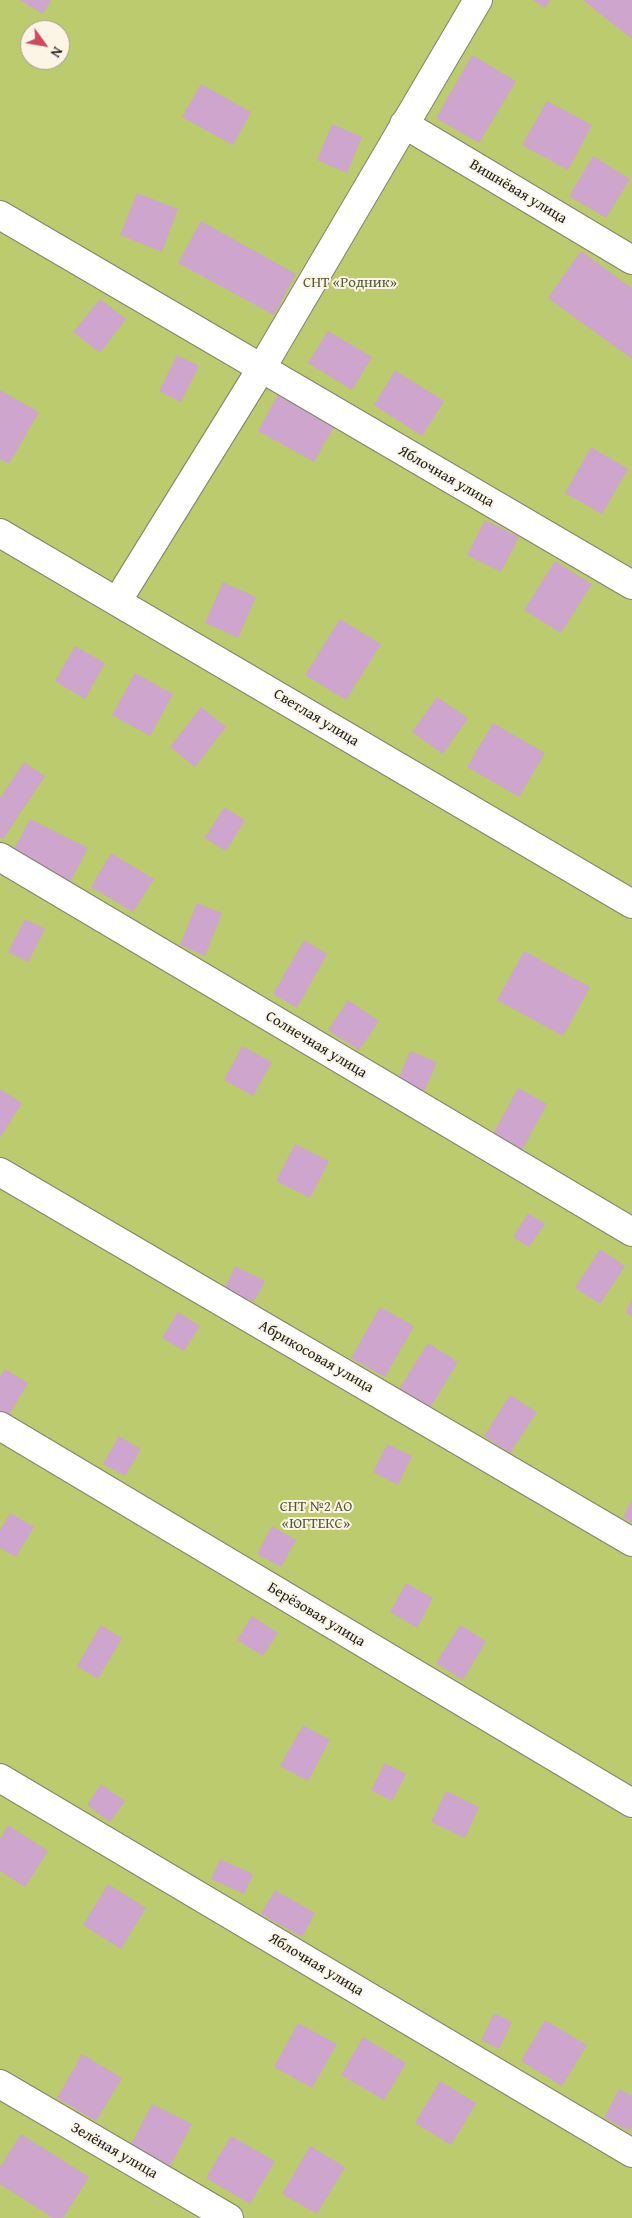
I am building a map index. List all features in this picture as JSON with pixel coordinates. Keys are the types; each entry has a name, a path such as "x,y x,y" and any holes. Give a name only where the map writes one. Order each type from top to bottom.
{"street":[{"path":"118,600 261,369 478,0"},
{"name":"Вишнёвая улица","path":"404,124 632,260"},
{"name":"Яблочная улица","path":"0,214 261,369 632,585"},
{"name":"Светлая улица","path":"3,542 118,600 632,904"},
{"name":"Солнечная улица","path":"0,858 632,1232"},
{"name":"Абрикосовая улица","path":"0,1172 632,1542"},
{"name":"Берёзовая улица","path":"0,1426 632,1803"},
{"name":"Яблочная улица","path":"0,1778 632,2153"},
{"name":"Зелёная улица","path":"0,2084 228,2218"}],"green space":[{"name":"СНТ №2 АО «ЮГТЕКС»","path":"0,0 632,0 632,2218 0,2218"}],"building":[{"path":"19,0 51,0 43,14"},
{"path":"533,0 550,0 545,8"},
{"path":"583,0 632,0 632,39"},
{"path":"472,55 516,81 479,143 436,118"},
{"path":"201,84 251,112 233,145 182,117"},
{"path":"547,101 592,125 568,170 522,145"},
{"path":"332,124 362,137 347,173 317,160"},
{"path":"593,156 630,179 606,218 569,196"},
{"path":"137,193 178,209 162,252 120,235"},
{"path":"201,221 296,274 274,315 178,263"},
{"path":"581,251 632,288 632,359 548,298"},
{"path":"100,299 126,319 100,353 73,332"},
{"path":"328,331 372,357 352,390 308,363"},
{"path":"177,355 199,366 181,402 159,391"},
{"path":"395,370 444,401 422,436 374,405"},
{"path":"0,390 39,412 9,464 0,459"},
{"path":"280,391 336,423 314,462 258,431"},
{"path":"591,447 628,469 602,514 565,493"},
{"path":"485,520 519,537 501,572 467,555"},
{"path":"555,561 592,584 561,633 524,610"},
{"path":"223,582 256,597 238,638 205,623"},
{"path":"340,619 381,644 346,700 305,675"},
{"path":"75,646 105,663 85,699 55,681"},
{"path":"135,673 173,694 150,736 112,715"},
{"path":"437,697 468,718 443,754 412,732"},
{"path":"201,707 226,727 195,767 170,747"},
{"path":"493,723 545,753 519,797 467,767"},
{"path":"24,762 45,776 3,839 0,838 0,798"},
{"path":"224,807 245,820 226,851 205,838"},
{"path":"30,819 88,848 70,882 12,853"},
{"path":"111,853 154,879 133,912 91,887"},
{"path":"197,903 222,913 205,956 180,945"},
{"path":"25,919 45,929 28,962 8,952"},
{"path":"304,940 327,954 297,1008 273,994"},
{"path":"524,951 590,987 563,1036 497,1000"},
{"path":"348,1000 379,1021 359,1050 328,1030"},
{"path":"242,1046 272,1062 253,1096 224,1080"},
{"path":"410,1051 437,1062 423,1094 397,1082"},
{"path":"518,1088 547,1104 522,1150 493,1134"},
{"path":"0,1089 22,1103 0,1138"},
{"path":"295,1144 329,1161 310,1198 276,1181"},
{"path":"528,1213 545,1224 529,1247 513,1237"},
{"path":"600,1249 625,1266 600,1304 575,1288"},
{"path":"235,1266 265,1281 254,1302 225,1288"},
{"path":"632,1298 632,1316 626,1313"},
{"path":"380,1307 414,1326 385,1377 351,1358"},
{"path":"178,1312 200,1326 184,1351 162,1338"},
{"path":"428,1343 458,1362 430,1408 399,1389"},
{"path":"5,1369 28,1383 8,1416 0,1411 0,1377"},
{"path":"510,1395 537,1412 510,1453 484,1436"},
{"path":"119,1436 141,1449 125,1476 103,1464"},
{"path":"387,1444 412,1456 398,1485 373,1472"},
{"path":"632,1499 632,1522 623,1517"},
{"path":"10,1513 34,1527 16,1557 0,1548 0,1530"},
{"path":"272,1526 296,1540 281,1567 257,1554"},
{"path":"406,1583 433,1598 417,1628 390,1612"},
{"path":"252,1616 278,1633 263,1656 237,1640"},
{"path":"101,1625 122,1638 98,1679 77,1666"},
{"path":"460,1625 486,1641 463,1680 436,1663"},
{"path":"303,1725 330,1740 308,1781 280,1766"},
{"path":"385,1763 406,1774 392,1801 371,1790"},
{"path":"101,1784 125,1801 110,1822 87,1805"},
{"path":"446,1791 479,1807 465,1838 431,1822"},
{"path":"8,1825 48,1851 25,1887 0,1871 0,1839"},
{"path":"220,1859 253,1874 244,1894 211,1879"},
{"path":"108,1884 146,1908 121,1949 83,1925"},
{"path":"275,1890 315,1913 302,1937 261,1914"},
{"path":"494,2013 512,2022 499,2049 481,2040"},
{"path":"545,2020 587,2045 562,2086 521,2061"},
{"path":"298,2023 337,2044 312,2088 274,2067"},
{"path":"363,2037 406,2063 384,2100 341,2075"},
{"path":"82,2054 122,2078 96,2121 57,2098"},
{"path":"440,2081 476,2103 451,2145 415,2123"},
{"path":"619,2089 632,2096 632,2126 629,2131 604,2118"},
{"path":"152,2104 192,2124 169,2168 129,2148"},
{"path":"21,2134 89,2177 63,2218 53,2218 0,2184 0,2167"},
{"path":"231,2136 275,2161 250,2204 206,2178"},
{"path":"310,2146 345,2167 317,2214 282,2194"}],"park label":[{"name":"СНТ «Родник»","path":"350,283"}]}
